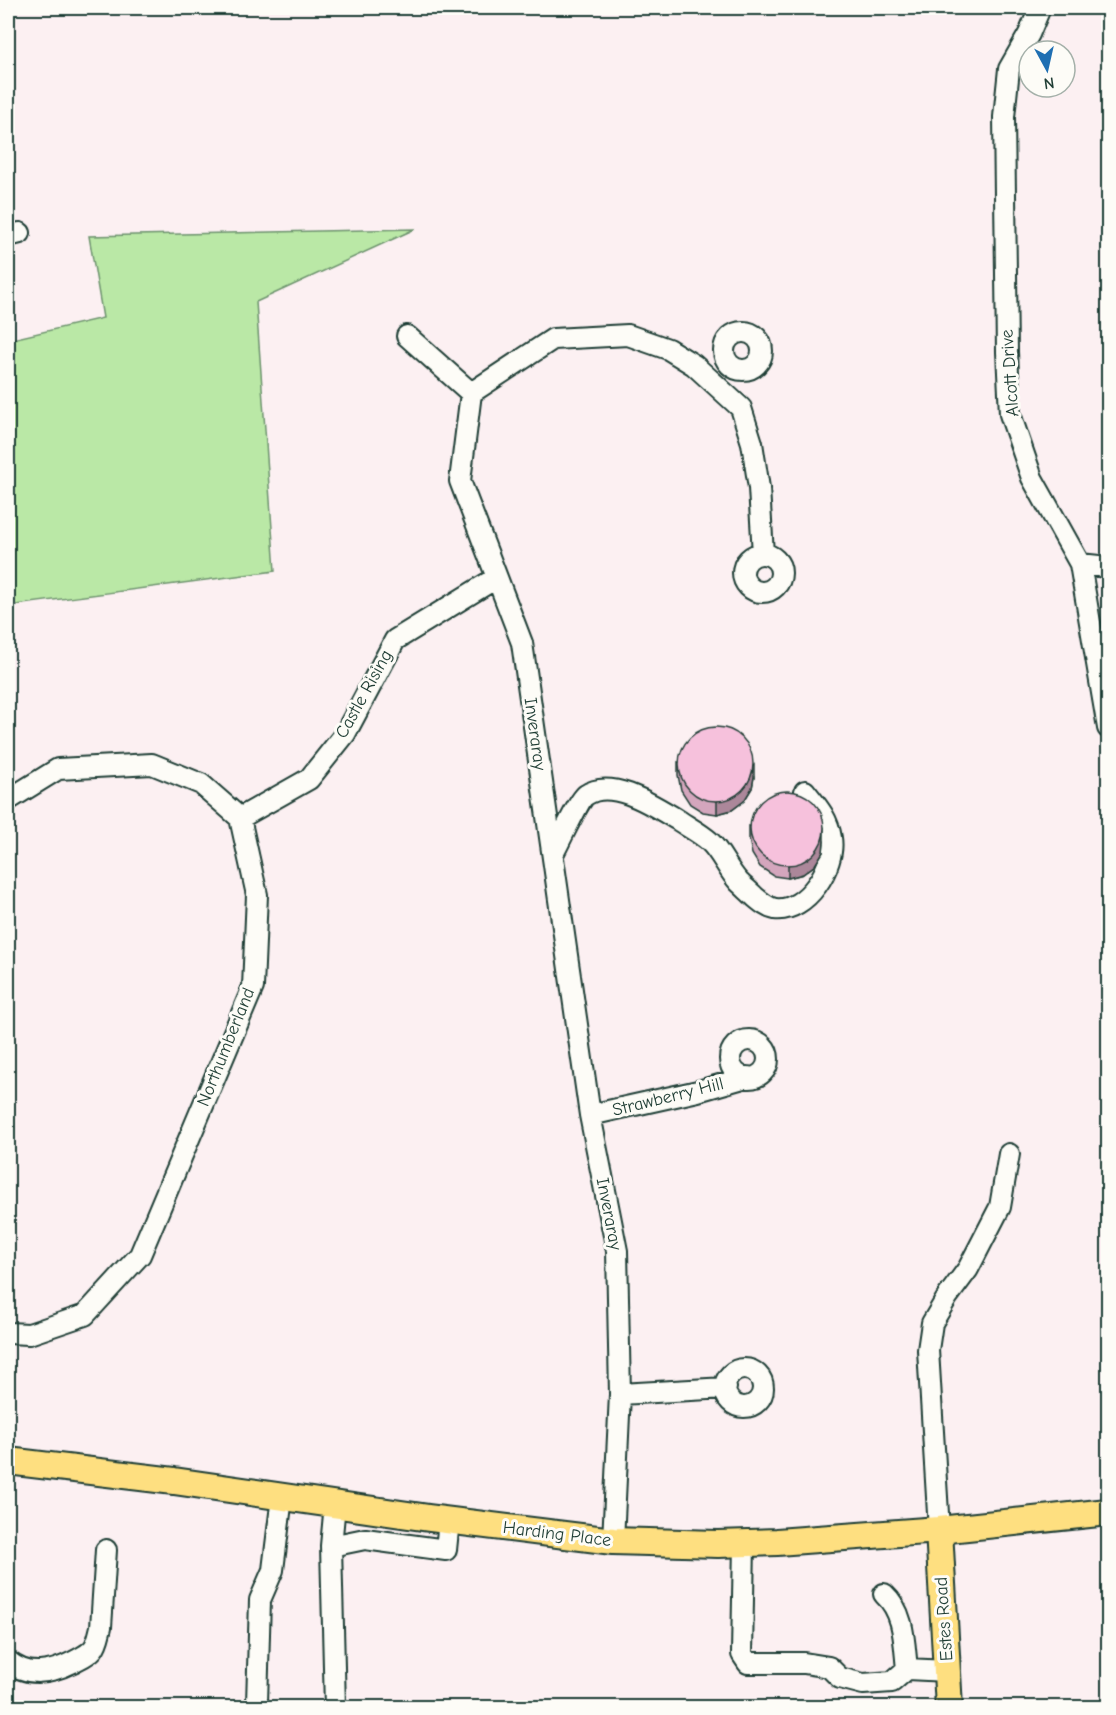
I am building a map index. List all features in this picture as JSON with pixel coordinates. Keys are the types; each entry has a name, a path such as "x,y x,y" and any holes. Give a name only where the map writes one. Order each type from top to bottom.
{"main road":[{"name":"Harding Place","path":"8,1461 174,1481 449,1521 613,1541 744,1544 939,1530 1108,1512"},
{"name":"Estes Road","path":"939,1530 949,1707"}],"street":[{"name":"Alcott Drive","path":"1040,8 1029,34 1009,69 1004,117 1010,414 1032,478 1080,564 1108,728"},
{"path":"407,336 471,393 553,339 628,334 668,349 694,365 741,408 752,443 759,488 763,554"},
{"path":"713,382 730,364"},
{"name":"Inveraray","path":"471,393 460,481 522,643 590,1115 617,1251 620,1394 613,1541"},
{"path":"1080,564 1108,567"},
{"name":"Castle Rising","path":"240,818 309,779 345,734 394,640 496,578"},
{"path":"8,800 58,769 152,764 201,784 240,818"},
{"path":"553,854 584,796 595,790 615,790 649,802 691,828 709,842 738,881 762,903 774,909 786,908 799,903 817,886 831,853 832,841 828,825 805,791"},
{"name":"Northumberland","path":"8,1333 29,1334 85,1315 140,1255 253,987 257,895 240,818"},
{"name":"Strawberry Hill","path":"590,1115 698,1091 747,1077"},
{"path":"939,1530 928,1350 932,1323 968,1269 1000,1207 1009,1154"},
{"path":"620,1394 726,1388"},
{"path":"257,1703 260,1600 273,1570 282,1497"},
{"path":"335,1504 331,1545 335,1707"},
{"path":"331,1545 365,1539 446,1550 449,1521"},
{"path":"744,1544 742,1654 748,1663 804,1663 829,1667 840,1678 863,1684 892,1682 907,1669 947,1671"},
{"path":"8,1661 26,1672 42,1673 61,1668 85,1656 93,1649 101,1627 106,1550"},
{"path":"884,1594 894,1603 899,1617 907,1669"}],"green space":[{"path":"415,229 256,302 275,571 8,606 8,340 103,318 89,236"}],"building":[{"path":"716,727 737,733 747,743 753,764 747,785 737,795 716,801 695,795 685,785 679,764 685,743 695,733"},
{"path":"787,791 808,797 818,807 824,828 818,849 808,859 787,865 766,859 756,849 750,828 756,807 766,797"}]}
